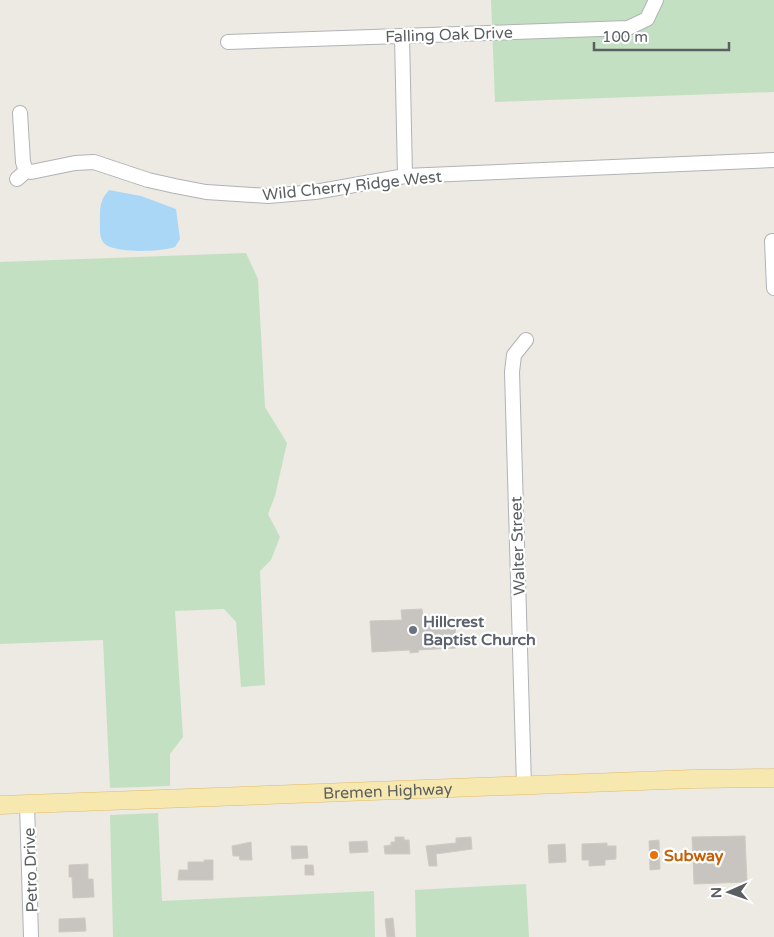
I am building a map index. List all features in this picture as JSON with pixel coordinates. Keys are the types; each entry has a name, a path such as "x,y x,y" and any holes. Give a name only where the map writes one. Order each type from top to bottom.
{"main road":[{"name":"Bremen Highway","path":"0,805 693,779 774,778"}],"street":[{"name":"Falling Oak Drive","path":"228,42 628,28 647,19 656,0"},
{"path":"402,36 405,176"},
{"name":"Wild Cherry Ridge West","path":"20,113 22,175 75,163 94,162 148,180 175,186 206,192 268,196 315,192 405,176 774,160"},
{"path":"772,240 774,288"},
{"name":"Walter Street","path":"524,786 512,372 514,355 526,340"},
{"name":"Petro Drive","path":"27,804 31,937"}],"green space":[{"path":"491,0 774,0 774,92 495,102"},
{"path":"246,253 258,279 265,407 287,443 275,496 268,514 280,537 271,560 260,571 265,685 241,687 236,622 224,609 175,611 183,737 170,754 170,786 110,788 103,640 0,644 0,262"},
{"path":"158,813 162,901 374,891 375,937 113,937 110,815"},
{"path":"526,884 529,937 416,937 415,890"}],"water":[{"path":"109,190 141,196 176,209 180,239 175,247 137,251 116,249 103,242 100,231 100,207 102,200"}],"building":[{"name":"Hillcrest Baptist Church","path":"422,609 423,619 455,617 456,648 418,650 419,652 410,653 410,650 372,652 370,621 402,620 401,610"},
{"path":"745,836 747,882 694,884 692,837"},
{"path":"395,837 404,837 404,840 409,840 410,854 385,854 384,846 395,842"},
{"path":"471,837 472,849 436,854 437,866 429,866 426,846 456,843 456,838"},
{"name":"Subway","path":"659,840 660,869 650,870 649,841"},
{"path":"367,841 368,852 350,853 349,842"},
{"path":"251,842 252,860 240,860 239,856 233,856 232,846"},
{"path":"607,843 607,846 616,846 616,859 605,860 605,865 589,866 589,860 582,860 582,844"},
{"path":"565,844 566,862 549,863 548,845"},
{"path":"291,846 307,846 308,858 292,859"},
{"path":"204,860 213,860 213,880 178,880 179,870 188,870 188,862 204,862"},
{"path":"88,864 88,879 93,879 94,897 73,898 72,877 69,877 69,865"},
{"path":"305,865 313,865 314,875 305,875"},
{"path":"85,918 86,931 59,932 59,919"},
{"path":"393,918 395,937 387,937 385,919"}],"place":[{"name":"Hillcrest Baptist Church","path":"413,630"},
{"name":"Subway","path":"654,855"}]}
